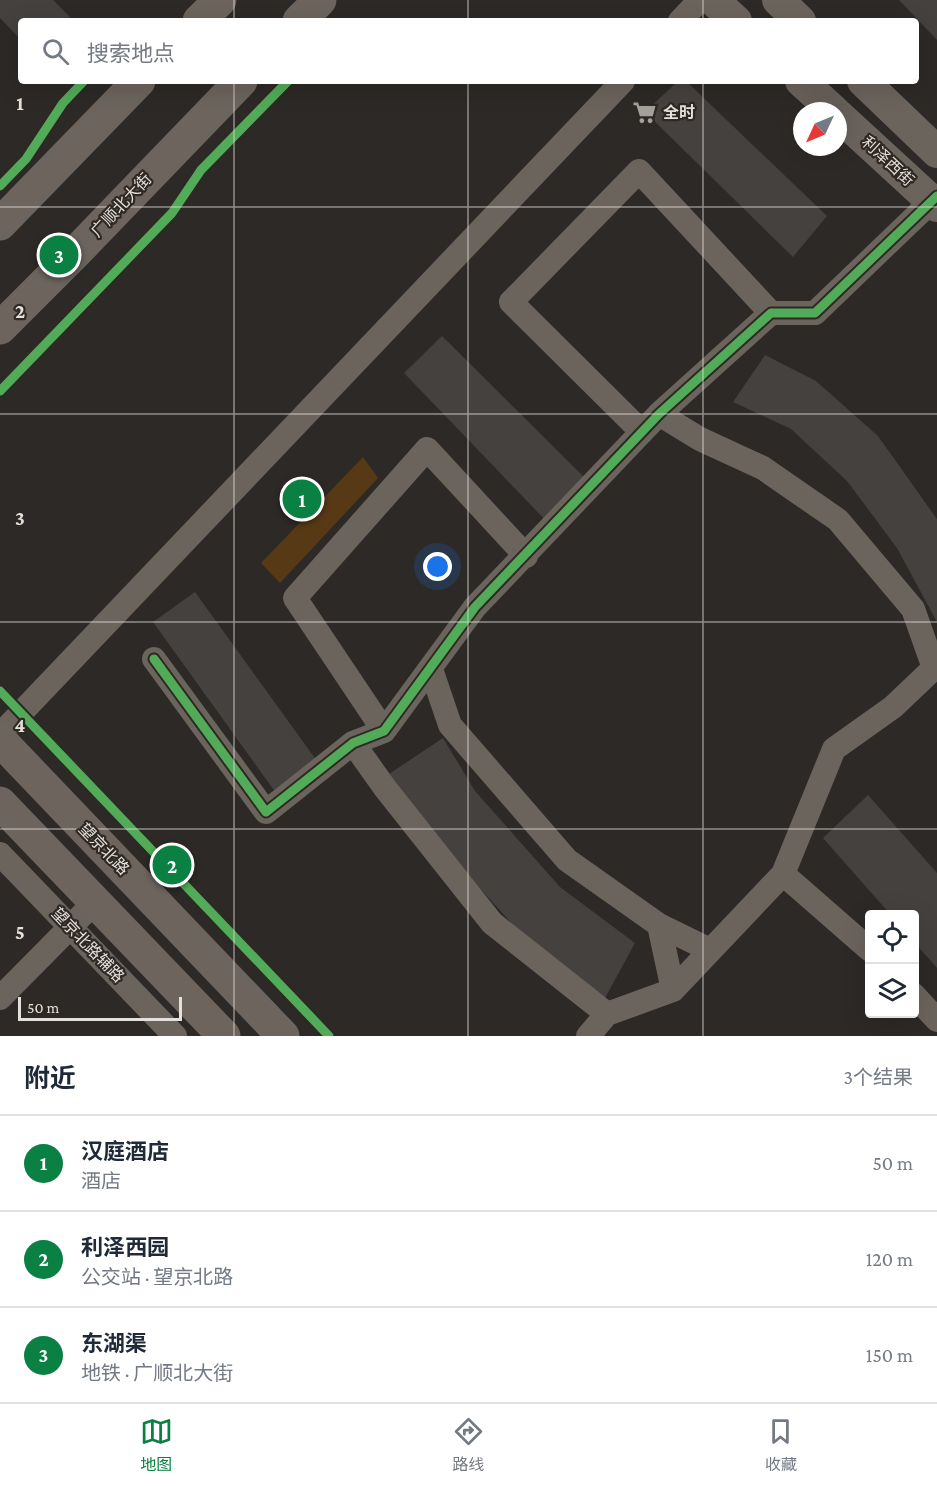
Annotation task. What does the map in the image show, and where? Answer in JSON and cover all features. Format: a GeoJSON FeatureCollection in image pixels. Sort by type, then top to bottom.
{"type":"FeatureCollection","features":[{"type":"Feature","properties":{"kind":"main road"},"geometry":{"type":"LineString","coordinates":[[202,18],[220,0]]}},
{"type":"Feature","properties":{"kind":"main road"},"geometry":{"type":"LineString","coordinates":[[302,18],[320,0]]}},
{"type":"Feature","properties":{"kind":"main road"},"geometry":{"type":"LineString","coordinates":[[0,224],[136,84]]}},
{"type":"Feature","properties":{"kind":"main road","name":"广顺北大街"},"geometry":{"type":"LineString","coordinates":[[0,328],[238,84]]}},
{"type":"Feature","properties":{"kind":"main road","name":"望京北路"},"geometry":{"type":"LineString","coordinates":[[0,740],[283,1036]]}},
{"type":"Feature","properties":{"kind":"main road"},"geometry":{"type":"LineString","coordinates":[[0,803],[224,1036]]}},
{"type":"Feature","properties":{"kind":"street"},"geometry":{"type":"LineString","coordinates":[[683,18],[700,0]]}},
{"type":"Feature","properties":{"kind":"street"},"geometry":{"type":"LineString","coordinates":[[713,0],[733,18]]}},
{"type":"Feature","properties":{"kind":"street"},"geometry":{"type":"LineString","coordinates":[[778,0],[797,18]]}},
{"type":"Feature","properties":{"kind":"street"},"geometry":{"type":"LineString","coordinates":[[0,735],[620,84]]}},
{"type":"Feature","properties":{"kind":"street"},"geometry":{"type":"LineString","coordinates":[[804,84],[824,102]]}},
{"type":"Feature","properties":{"kind":"street"},"geometry":{"type":"LineString","coordinates":[[866,84],[937,152]]}},
{"type":"Feature","properties":{"kind":"street","name":"利泽西街"},"geometry":{"type":"LineString","coordinates":[[847,123],[935,201]]}},
{"type":"Feature","properties":{"kind":"street"},"geometry":{"type":"LineString","coordinates":[[642,432],[511,302],[639,171],[771,313]]}},
{"type":"Feature","properties":{"kind":"street"},"geometry":{"type":"LineString","coordinates":[[154,659],[266,812],[352,744],[384,731],[475,607],[659,414],[771,313],[815,313],[935,201]]}},
{"type":"Feature","properties":{"kind":"street"},"geometry":{"type":"LineString","coordinates":[[588,1036],[607,1014],[673,990],[783,874],[834,749],[893,707],[935,668],[913,609],[838,520],[763,468],[700,439],[659,414]]}},
{"type":"Feature","properties":{"kind":"street"},"geometry":{"type":"LineString","coordinates":[[384,731],[295,598],[427,449],[526,556]]}},
{"type":"Feature","properties":{"kind":"street"},"geometry":{"type":"LineString","coordinates":[[431,669],[450,725],[567,860],[659,925],[710,950]]}},
{"type":"Feature","properties":{"kind":"street"},"geometry":{"type":"LineString","coordinates":[[352,744],[492,923],[607,1014]]}},
{"type":"Feature","properties":{"kind":"street","name":"望京北路辅路"},"geometry":{"type":"LineString","coordinates":[[0,854],[176,1036]]}},
{"type":"Feature","properties":{"kind":"street"},"geometry":{"type":"LineString","coordinates":[[783,874],[865,946]]}},
{"type":"Feature","properties":{"kind":"street"},"geometry":{"type":"LineString","coordinates":[[0,998],[96,902]]}},
{"type":"Feature","properties":{"kind":"street"},"geometry":{"type":"LineString","coordinates":[[659,925],[673,990]]}},
{"type":"Feature","properties":{"kind":"street"},"geometry":{"type":"LineString","coordinates":[[919,1000],[937,1020]]}},
{"type":"Feature","properties":{"kind":"shaded area"},"geometry":{"type":"Polygon","coordinates":[[[363,457],[378,478],[280,583],[261,563],[363,457]]]}},
{"type":"Feature","properties":{"kind":"building"},"geometry":{"type":"Polygon","coordinates":[[[0,0],[53,0],[70,17],[18,18],[18,37],[0,18],[0,0]]]}},
{"type":"Feature","properties":{"kind":"building"},"geometry":{"type":"Polygon","coordinates":[[[899,0],[937,0],[937,40],[919,21],[919,18],[916,18],[899,0]]]}},
{"type":"Feature","properties":{"kind":"building"},"geometry":{"type":"Polygon","coordinates":[[[675,84],[689,84],[827,216],[793,257],[645,112],[675,84]]]}},
{"type":"Feature","properties":{"kind":"building"},"geometry":{"type":"Polygon","coordinates":[[[442,336],[590,483],[550,525],[404,373],[442,336]]]}},
{"type":"Feature","properties":{"kind":"building"},"geometry":{"type":"Polygon","coordinates":[[[765,355],[816,381],[878,436],[937,519],[937,622],[897,548],[847,481],[791,429],[733,402],[765,355]]]}},
{"type":"Feature","properties":{"kind":"building"},"geometry":{"type":"Polygon","coordinates":[[[195,592],[317,761],[276,793],[153,622],[195,592]]]}},
{"type":"Feature","properties":{"kind":"building"},"geometry":{"type":"Polygon","coordinates":[[[443,738],[475,791],[560,887],[635,943],[605,998],[516,928],[428,831],[389,774],[443,738]]]}},
{"type":"Feature","properties":{"kind":"building"},"geometry":{"type":"Polygon","coordinates":[[[868,795],[937,873],[937,968],[919,948],[919,910],[886,910],[823,838],[868,795]]]}},
{"type":"Feature","properties":{"kind":"cycle path"},"geometry":{"type":"LineString","coordinates":[[0,186],[26,159],[63,103],[81,84]]}},
{"type":"Feature","properties":{"kind":"cycle path"},"geometry":{"type":"LineString","coordinates":[[0,391],[172,213],[201,170],[285,84]]}},
{"type":"Feature","properties":{"kind":"cycle path"},"geometry":{"type":"LineString","coordinates":[[154,659],[266,812],[353,743],[384,731],[475,607],[659,414],[771,313],[815,313],[937,196]]}},
{"type":"Feature","properties":{"kind":"cycle path"},"geometry":{"type":"LineString","coordinates":[[0,691],[329,1036]]}},
{"type":"Feature","properties":{"kind":"place","name":"全时"},"geometry":{"type":"Point","coordinates":[645,112]}},
{"type":"Feature","properties":{"kind":"place","name":"东湖渠"},"geometry":{"type":"Point","coordinates":[59,255]}},
{"type":"Feature","properties":{"kind":"place","name":"汉庭酒店"},"geometry":{"type":"Point","coordinates":[302,499]}},
{"type":"Feature","properties":{"kind":"place","name":"利泽西园"},"geometry":{"type":"Point","coordinates":[172,865]}}]}
